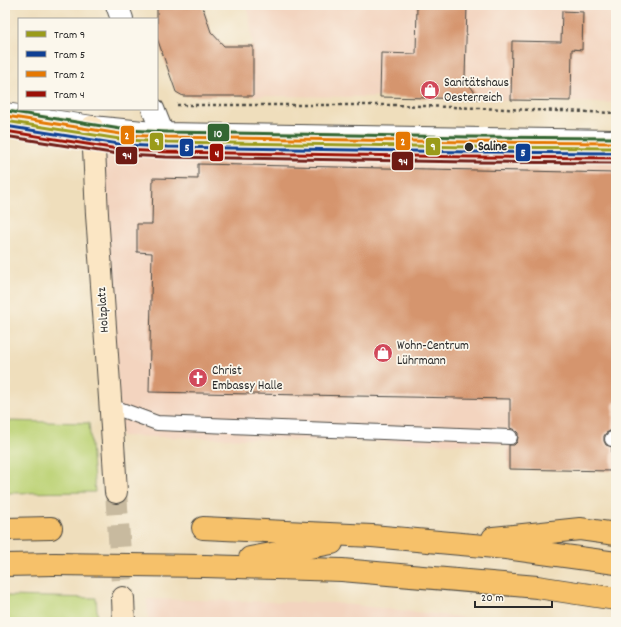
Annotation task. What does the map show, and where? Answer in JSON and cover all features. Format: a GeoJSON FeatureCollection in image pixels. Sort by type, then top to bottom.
{"type":"FeatureCollection","features":[{"type":"Feature","properties":{"kind":"main road"},"geometry":{"type":"LineString","coordinates":[[5,529],[52,528]]}},
{"type":"Feature","properties":{"kind":"main road"},"geometry":{"type":"LineString","coordinates":[[203,528],[372,536],[446,542],[506,548],[616,563]]}},
{"type":"Feature","properties":{"kind":"main road"},"geometry":{"type":"LineString","coordinates":[[446,542],[580,529],[616,534]]}},
{"type":"Feature","properties":{"kind":"main road"},"geometry":{"type":"LineString","coordinates":[[205,566],[372,536]]}},
{"type":"Feature","properties":{"kind":"main road"},"geometry":{"type":"LineString","coordinates":[[5,565],[54,564],[205,566],[342,570],[537,587],[616,599]]}},
{"type":"Feature","properties":{"kind":"street"},"geometry":{"type":"LineString","coordinates":[[116,5],[122,18]]}},
{"type":"Feature","properties":{"kind":"street"},"geometry":{"type":"LineString","coordinates":[[162,107],[163,134]]}},
{"type":"Feature","properties":{"kind":"street"},"geometry":{"type":"LineString","coordinates":[[5,114],[92,127],[163,134],[616,141]]}},
{"type":"Feature","properties":{"kind":"street","name":"Holzplatz"},"geometry":{"type":"LineString","coordinates":[[92,127],[116,492]]}},
{"type":"Feature","properties":{"kind":"street"},"geometry":{"type":"LineString","coordinates":[[123,598],[124,622]]}},
{"type":"Feature","properties":{"kind":"lane"},"geometry":{"type":"LineString","coordinates":[[111,406],[157,423],[510,437]]}},
{"type":"Feature","properties":{"kind":"path"},"geometry":{"type":"LineString","coordinates":[[162,107],[395,105],[616,113]]}},
{"type":"Feature","properties":{"kind":"shaded area"},"geometry":{"type":"Polygon","coordinates":[[[245,5],[616,5],[616,103],[380,97],[253,96],[253,46],[248,11],[245,5]]]}},
{"type":"Feature","properties":{"kind":"shaded area","name":"Wohn-Centrum Lührmann"},"geometry":{"type":"Polygon","coordinates":[[[101,146],[616,152],[616,471],[509,469],[505,445],[121,436],[101,146]]]}},
{"type":"Feature","properties":{"kind":"shaded area"},"geometry":{"type":"Polygon","coordinates":[[[147,599],[335,603],[505,622],[148,622],[147,599]]]}},
{"type":"Feature","properties":{"kind":"green space"},"geometry":{"type":"Polygon","coordinates":[[[5,421],[89,423],[95,492],[5,493],[5,421]]]}},
{"type":"Feature","properties":{"kind":"green space"},"geometry":{"type":"Polygon","coordinates":[[[5,596],[96,598],[98,622],[5,622],[5,596]]]}},
{"type":"Feature","properties":{"kind":"building"},"geometry":{"type":"Polygon","coordinates":[[[157,5],[202,5],[211,32],[224,46],[253,46],[253,96],[183,96],[176,92],[158,41],[157,5]]]}},
{"type":"Feature","properties":{"kind":"building"},"geometry":{"type":"Polygon","coordinates":[[[417,5],[467,5],[465,78],[479,99],[380,97],[381,53],[416,54],[417,5]]]}},
{"type":"Feature","properties":{"kind":"building"},"geometry":{"type":"Polygon","coordinates":[[[562,11],[583,12],[582,50],[572,49],[571,101],[511,100],[512,41],[561,42],[562,11]]]}},
{"type":"Feature","properties":{"kind":"building","name":"Wohn-Centrum Lührmann"},"geometry":{"type":"Polygon","coordinates":[[[198,164],[616,173],[616,402],[613,402],[612,430],[604,436],[606,445],[612,447],[611,471],[509,469],[509,445],[514,445],[517,442],[518,437],[518,433],[510,428],[510,399],[149,392],[152,253],[137,252],[137,224],[152,224],[153,178],[198,179],[198,164]]]}},
{"type":"Feature","properties":{"kind":"tunnel"},"geometry":{"type":"LineString","coordinates":[[116,492],[123,598]]}},
{"type":"Feature","properties":{"kind":"tram line","name":"2"},"geometry":{"type":"LineString","coordinates":[[6,116],[127,135],[167,137],[616,143]]}},
{"type":"Feature","properties":{"kind":"tram line","name":"9"},"geometry":{"type":"LineString","coordinates":[[5,121],[126,140],[167,142],[616,148]]}},
{"type":"Feature","properties":{"kind":"tram line","name":"5"},"geometry":{"type":"LineString","coordinates":[[5,126],[125,145],[167,147],[616,153]]}},
{"type":"Feature","properties":{"kind":"tram line","name":"4"},"geometry":{"type":"LineString","coordinates":[[5,131],[124,150],[167,152],[616,158]]}},
{"type":"Feature","properties":{"kind":"transit line","name":"10"},"geometry":{"type":"LineString","coordinates":[[7,111],[127,130],[167,132],[616,138]]}},
{"type":"Feature","properties":{"kind":"transit line","name":"94"},"geometry":{"type":"LineString","coordinates":[[5,136],[124,155],[166,157],[616,163]]}},
{"type":"Feature","properties":{"kind":"place","name":"Sanitätshaus Oesterreich"},"geometry":{"type":"Point","coordinates":[430,90]}},
{"type":"Feature","properties":{"kind":"place","name":"Saline"},"geometry":{"type":"Point","coordinates":[469,147]}},
{"type":"Feature","properties":{"kind":"place","name":"Wohn-Centrum Lührmann"},"geometry":{"type":"Point","coordinates":[383,353]}},
{"type":"Feature","properties":{"kind":"place","name":"Christ Embassy Halle"},"geometry":{"type":"Point","coordinates":[198,378]}}]}
